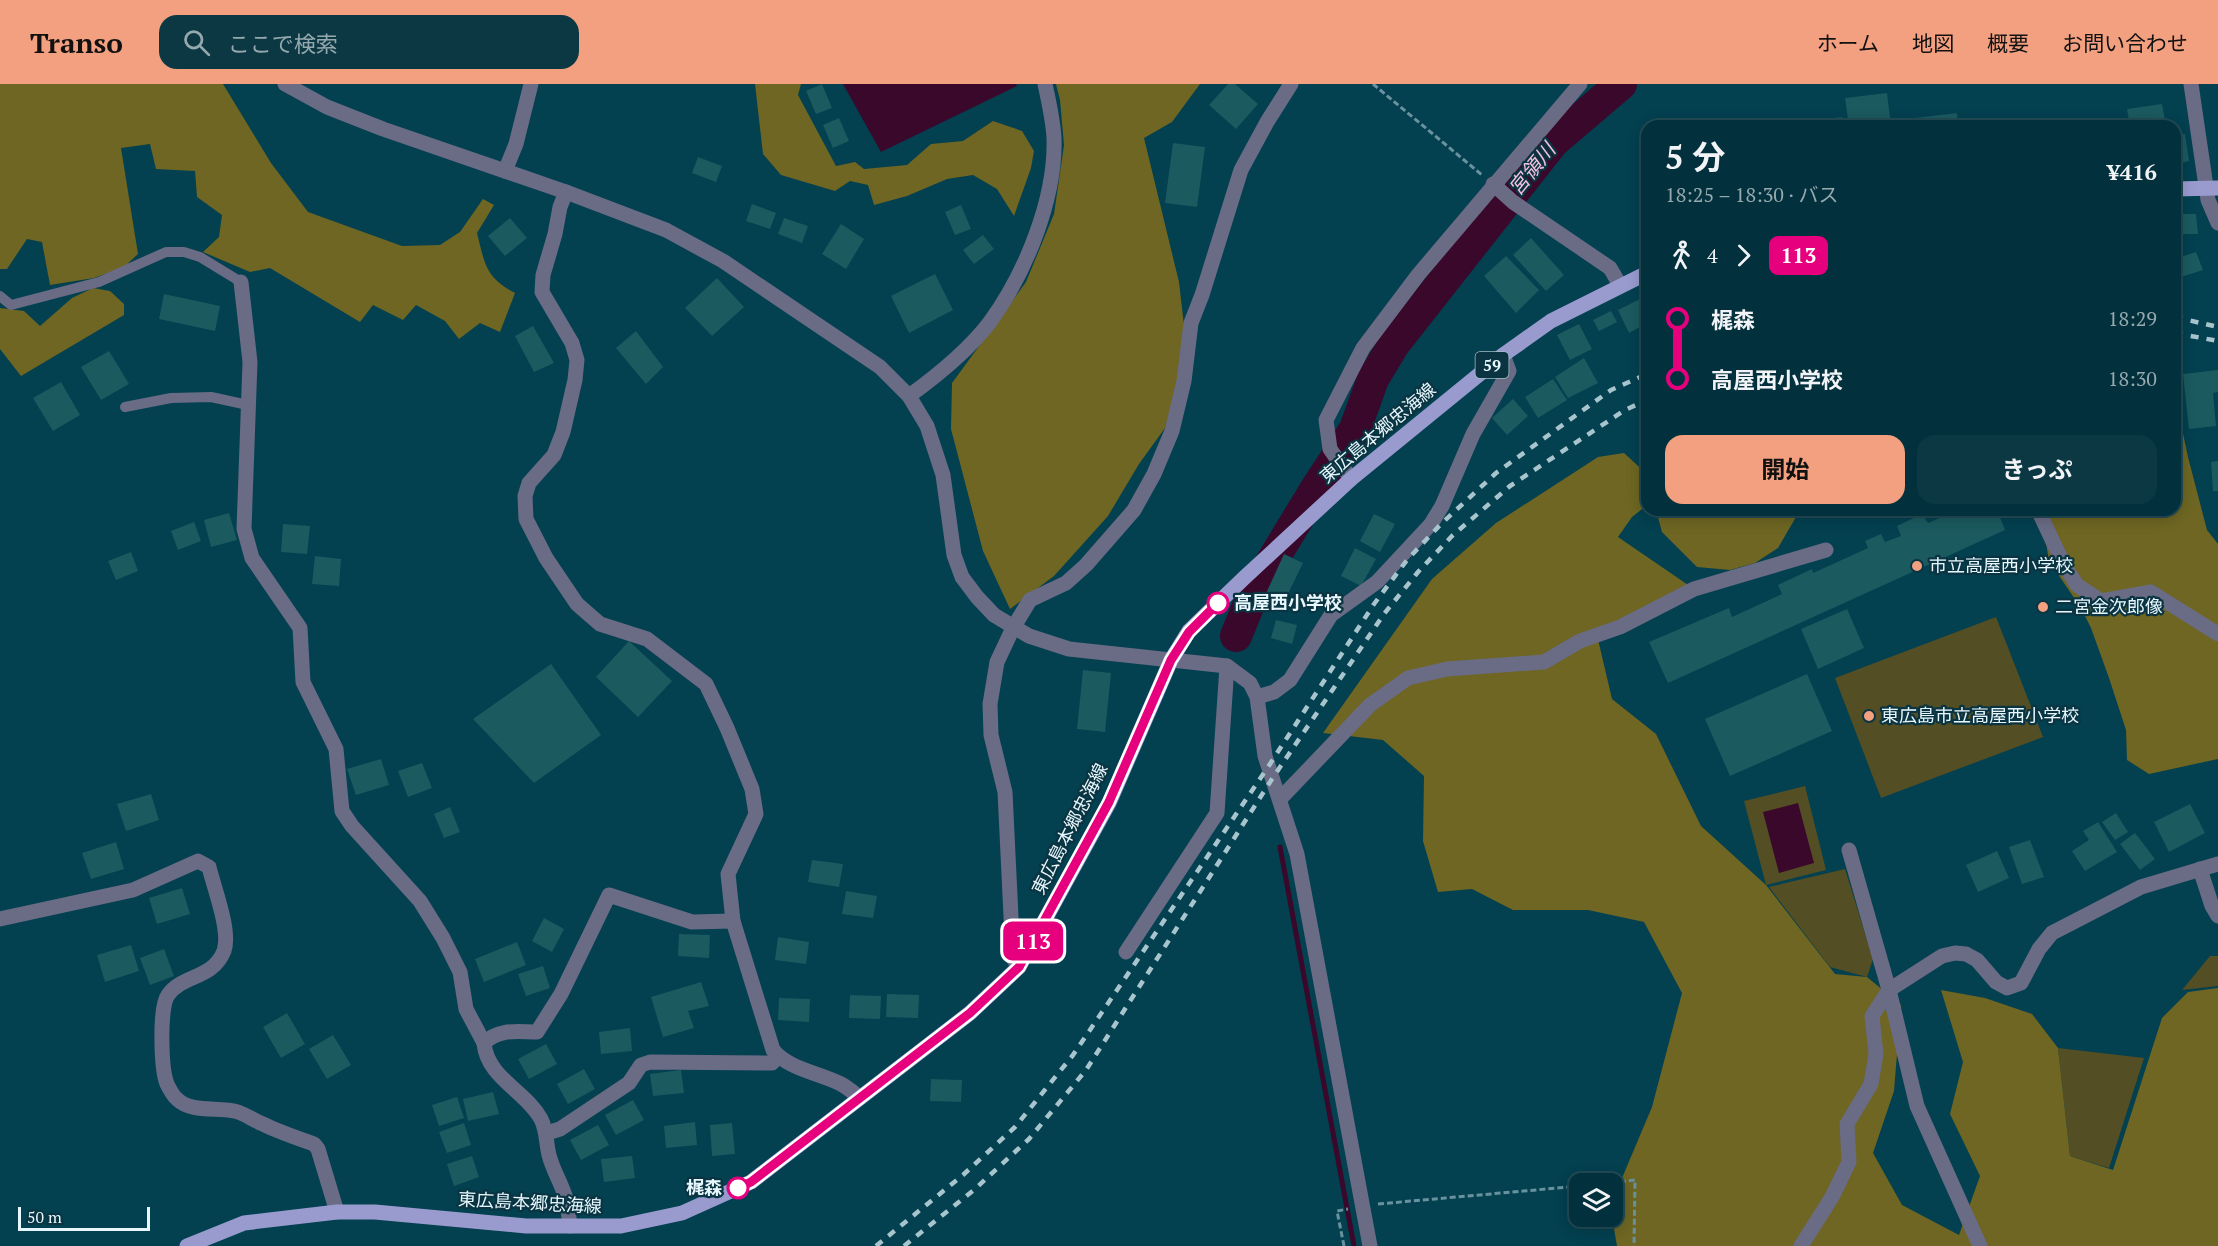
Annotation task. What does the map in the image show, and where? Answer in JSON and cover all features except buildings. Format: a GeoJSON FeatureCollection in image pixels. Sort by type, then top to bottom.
{"type":"FeatureCollection","features":[{"type":"Feature","properties":{"kind":"main road"},"geometry":{"type":"LineString","coordinates":[[2181,189],[2212,188]]}},
{"type":"Feature","properties":{"kind":"main road","name":"東広島本郷忠海線"},"geometry":{"type":"LineString","coordinates":[[187,1246],[244,1223],[338,1212],[375,1212],[526,1226],[621,1226],[682,1213],[751,1182],[970,1013],[1019,967],[1109,802],[1171,660],[1189,632],[1351,479],[1503,356],[1551,321],[1641,276]]}},
{"type":"Feature","properties":{"kind":"street"},"geometry":{"type":"LineString","coordinates":[[285,84],[327,106],[383,129],[566,192],[666,230],[723,261],[880,367],[909,396],[927,426],[943,474],[954,555],[962,577],[994,615],[1029,636],[1069,649],[1227,666],[1250,683],[1257,697],[1265,756],[1297,854],[1370,1246]]}},
{"type":"Feature","properties":{"kind":"street"},"geometry":{"type":"LineString","coordinates":[[505,171],[516,144],[531,84]]}},
{"type":"Feature","properties":{"kind":"street"},"geometry":{"type":"LineString","coordinates":[[909,396],[960,354],[989,323],[1015,282],[1036,235],[1050,178],[1054,139],[1045,84]]}},
{"type":"Feature","properties":{"kind":"street"},"geometry":{"type":"LineString","coordinates":[[1019,967],[1013,958],[1005,792],[991,735],[990,704],[998,662],[1013,628],[1030,600],[1066,583],[1086,565],[1134,510],[1154,474],[1173,431],[1184,381],[1191,323],[1241,170],[1291,84]]}},
{"type":"Feature","properties":{"kind":"street"},"geometry":{"type":"LineString","coordinates":[[1351,479],[1330,449],[1326,420],[1364,348],[1418,275],[1503,193],[1580,84]]}},
{"type":"Feature","properties":{"kind":"street"},"geometry":{"type":"LineString","coordinates":[[2191,84],[2212,188],[2208,200],[2218,223]]}},
{"type":"Feature","properties":{"kind":"street"},"geometry":{"type":"LineString","coordinates":[[566,192],[543,275],[542,292],[572,344],[577,360],[575,380],[563,432],[554,455],[529,483],[525,496],[526,519],[546,558],[577,604],[600,624],[647,639],[706,684],[752,789],[756,814],[728,874],[733,921],[773,1050],[778,1056],[842,1084],[860,1098]]}},
{"type":"Feature","properties":{"kind":"street"},"geometry":{"type":"LineString","coordinates":[[1503,193],[1610,268],[1620,285]]}},
{"type":"Feature","properties":{"kind":"street"},"geometry":{"type":"LineString","coordinates":[[241,282],[250,362],[244,529],[252,558],[300,628],[303,682],[336,748],[342,811],[352,826],[420,901],[437,928],[460,972],[466,1009],[484,1043],[485,1052],[494,1069],[540,1117],[547,1133],[554,1173],[566,1197],[570,1226]]}},
{"type":"Feature","properties":{"kind":"street"},"geometry":{"type":"LineString","coordinates":[[1257,697],[1274,692],[1290,680],[1331,615],[1377,582],[1431,524],[1442,506],[1473,434],[1509,371],[1503,356]]}},
{"type":"Feature","properties":{"kind":"street"},"geometry":{"type":"LineString","coordinates":[[2041,516],[2064,565],[2077,585],[2101,601],[2151,591],[2218,634]]}},
{"type":"Feature","properties":{"kind":"street"},"geometry":{"type":"LineString","coordinates":[[1280,799],[1370,705],[1408,678],[1447,669],[1544,662],[1580,641],[1620,627],[1694,590],[1826,550]]}},
{"type":"Feature","properties":{"kind":"street"},"geometry":{"type":"LineString","coordinates":[[1126,952],[1217,813],[1227,666]]}},
{"type":"Feature","properties":{"kind":"street"},"geometry":{"type":"LineString","coordinates":[[1849,850],[1889,990],[1917,1106],[1980,1246]]}},
{"type":"Feature","properties":{"kind":"street"},"geometry":{"type":"LineString","coordinates":[[0,919],[134,890],[198,861],[209,867],[226,933],[224,950],[215,966],[205,974],[185,982],[169,993],[164,1002],[161,1055],[166,1084],[177,1100],[189,1106],[238,1112],[314,1144],[318,1149],[338,1212]]}},
{"type":"Feature","properties":{"kind":"street"},"geometry":{"type":"LineString","coordinates":[[1801,1246],[1832,1197],[1849,1162],[1847,1124],[1871,1083],[1873,1074],[1876,1054],[1872,1016],[1889,990],[1942,956],[1955,953],[1966,954],[1977,960],[1996,982],[2007,988],[2021,983],[2039,949],[2052,933],[2141,887],[2218,864]]}},
{"type":"Feature","properties":{"kind":"street"},"geometry":{"type":"LineString","coordinates":[[2200,869],[2212,906],[2218,916]]}},
{"type":"Feature","properties":{"kind":"street"},"geometry":{"type":"LineString","coordinates":[[484,1043],[491,1036],[505,1031],[537,1032],[561,994],[609,895],[692,922],[733,921]]}},
{"type":"Feature","properties":{"kind":"street"},"geometry":{"type":"LineString","coordinates":[[547,1133],[560,1129],[629,1083],[641,1065],[650,1062],[772,1062],[778,1056]]}},
{"type":"Feature","properties":{"kind":"lane"},"geometry":{"type":"LineString","coordinates":[[0,296],[11,305],[99,282],[166,252],[184,252],[200,257],[241,282]]}},
{"type":"Feature","properties":{"kind":"lane"},"geometry":{"type":"LineString","coordinates":[[125,406],[171,398],[211,397],[248,405]]}},
{"type":"Feature","properties":{"kind":"path"},"geometry":{"type":"LineString","coordinates":[[1373,84],[1503,193]]}},
{"type":"Feature","properties":{"kind":"path"},"geometry":{"type":"LineString","coordinates":[[1623,1181],[1635,1180],[1634,1246]]}},
{"type":"Feature","properties":{"kind":"path"},"geometry":{"type":"LineString","coordinates":[[1362,1206],[1569,1187]]}},
{"type":"Feature","properties":{"kind":"path"},"geometry":{"type":"LineString","coordinates":[[1337,1211],[1344,1246]]}},
{"type":"Feature","properties":{"kind":"shaded area"},"geometry":{"type":"Polygon","coordinates":[[[0,84],[223,84],[271,163],[308,212],[402,246],[440,245],[460,232],[483,199],[494,205],[477,233],[485,261],[492,275],[515,293],[500,332],[480,323],[459,339],[445,321],[416,305],[403,320],[373,305],[360,322],[270,268],[250,272],[203,252],[219,237],[222,215],[197,197],[195,171],[156,169],[150,144],[121,148],[138,254],[124,267],[94,278],[50,285],[42,242],[27,239],[7,269],[0,269],[0,84]]]}},
{"type":"Feature","properties":{"kind":"shaded area"},"geometry":{"type":"Polygon","coordinates":[[[755,84],[801,84],[798,95],[836,166],[855,162],[864,169],[907,165],[931,144],[963,141],[993,121],[1022,131],[1034,151],[1031,168],[1014,216],[997,189],[973,175],[947,179],[907,196],[874,205],[868,185],[850,181],[835,191],[781,175],[763,154],[755,84]]]}},
{"type":"Feature","properties":{"kind":"shaded area"},"geometry":{"type":"Polygon","coordinates":[[[843,84],[1016,84],[1017,86],[881,152],[843,84]]]}},
{"type":"Feature","properties":{"kind":"shaded area"},"geometry":{"type":"Polygon","coordinates":[[[1056,84],[1200,84],[1172,122],[1144,138],[1179,282],[1187,352],[1165,428],[1139,464],[1108,516],[1054,576],[1010,609],[983,551],[951,429],[952,383],[1026,282],[1054,214],[1064,145],[1060,100],[1056,84]]]}},
{"type":"Feature","properties":{"kind":"shaded area"},"geometry":{"type":"Polygon","coordinates":[[[93,288],[110,291],[124,304],[124,315],[21,376],[0,349],[0,308],[24,311],[40,326],[72,298],[93,288]]]}},
{"type":"Feature","properties":{"kind":"shaded area"},"geometry":{"type":"Polygon","coordinates":[[[2181,424],[2207,530],[2218,544],[2218,759],[2149,774],[2127,760],[2126,730],[2109,678],[2091,628],[2081,608],[2049,561],[2041,516],[2181,516],[2181,424]]]}},
{"type":"Feature","properties":{"kind":"shaded area"},"geometry":{"type":"Polygon","coordinates":[[[1624,453],[1641,469],[1641,510],[1632,517],[1618,537],[1694,589],[1597,635],[1612,699],[1656,734],[1701,826],[1766,885],[1835,974],[1867,977],[1901,1005],[1894,1091],[1873,1153],[1902,1205],[1959,1235],[1980,1176],[1950,1114],[1963,1062],[1941,990],[1985,998],[2032,1014],[2058,1048],[2070,1156],[2113,1170],[2162,1018],[2188,992],[2218,988],[2218,1246],[1617,1246],[1614,1227],[1623,1227],[1623,1176],[1652,1107],[1682,993],[1644,922],[1588,910],[1513,910],[1472,889],[1438,892],[1423,841],[1424,776],[1383,740],[1323,733],[1432,579],[1496,523],[1598,457],[1624,453]]]}},
{"type":"Feature","properties":{"kind":"shaded area"},"geometry":{"type":"Polygon","coordinates":[[[1658,516],[1797,516],[1778,548],[1755,563],[1730,570],[1697,567],[1662,532],[1658,516]]]}},
{"type":"Feature","properties":{"kind":"shaded area"},"geometry":{"type":"Polygon","coordinates":[[[1996,617],[2043,737],[1881,798],[1835,678],[1996,617]]]}},
{"type":"Feature","properties":{"kind":"shaded area"},"geometry":{"type":"Polygon","coordinates":[[[1805,786],[1826,870],[1766,885],[1744,801],[1805,786]]]}},
{"type":"Feature","properties":{"kind":"shaded area"},"geometry":{"type":"Polygon","coordinates":[[[1798,803],[1814,863],[1779,873],[1763,812],[1798,803]]]}},
{"type":"Feature","properties":{"kind":"shaded area"},"geometry":{"type":"Polygon","coordinates":[[[1845,869],[1873,959],[1867,977],[1830,967],[1769,887],[1845,869]]]}},
{"type":"Feature","properties":{"kind":"shaded area"},"geometry":{"type":"Polygon","coordinates":[[[2210,956],[2218,956],[2218,986],[2182,990],[2210,956]]]}},
{"type":"Feature","properties":{"kind":"shaded area"},"geometry":{"type":"Polygon","coordinates":[[[2058,1048],[2144,1058],[2109,1168],[2070,1156],[2058,1048]]]}},
{"type":"Feature","properties":{"kind":"waterway","name":"宮領川"},"geometry":{"type":"LineString","coordinates":[[1236,636],[1255,589],[1355,429],[1373,379],[1394,344],[1553,142],[1621,84]]}},
{"type":"Feature","properties":{"kind":"waterway"},"geometry":{"type":"LineString","coordinates":[[1280,847],[1354,1246]]}},
{"type":"Feature","properties":{"kind":"railway"},"geometry":{"type":"LineString","coordinates":[[2181,318],[2218,327]]}},
{"type":"Feature","properties":{"kind":"railway"},"geometry":{"type":"LineString","coordinates":[[2181,334],[2218,341]]}},
{"type":"Feature","properties":{"kind":"railway"},"geometry":{"type":"LineString","coordinates":[[876,1246],[963,1175],[1015,1127],[1073,1055],[1268,767],[1374,604],[1407,560],[1441,524],[1496,473],[1611,390],[1641,377]]}},
{"type":"Feature","properties":{"kind":"railway"},"geometry":{"type":"LineString","coordinates":[[904,1246],[975,1189],[1029,1139],[1086,1070],[1272,779],[1384,614],[1418,572],[1452,536],[1510,486],[1625,410],[1641,403]]}},
{"type":"Feature","properties":{"kind":"bus line","name":"113"},"geometry":{"type":"LineString","coordinates":[[738,1188],[751,1182],[970,1013],[1019,967],[1109,802],[1171,660],[1189,632],[1218,603]]}},
{"type":"Feature","properties":{"kind":"place","name":"市立高屋西小学校"},"geometry":{"type":"Point","coordinates":[1917,566]}},
{"type":"Feature","properties":{"kind":"place","name":"高屋西小学校"},"geometry":{"type":"Point","coordinates":[1218,603]}},
{"type":"Feature","properties":{"kind":"place","name":"二宮金次郎像"},"geometry":{"type":"Point","coordinates":[2043,607]}},
{"type":"Feature","properties":{"kind":"place","name":"東広島市立高屋西小学校"},"geometry":{"type":"Point","coordinates":[1869,716]}},
{"type":"Feature","properties":{"kind":"place","name":"梶森"},"geometry":{"type":"Point","coordinates":[738,1188]}}]}
